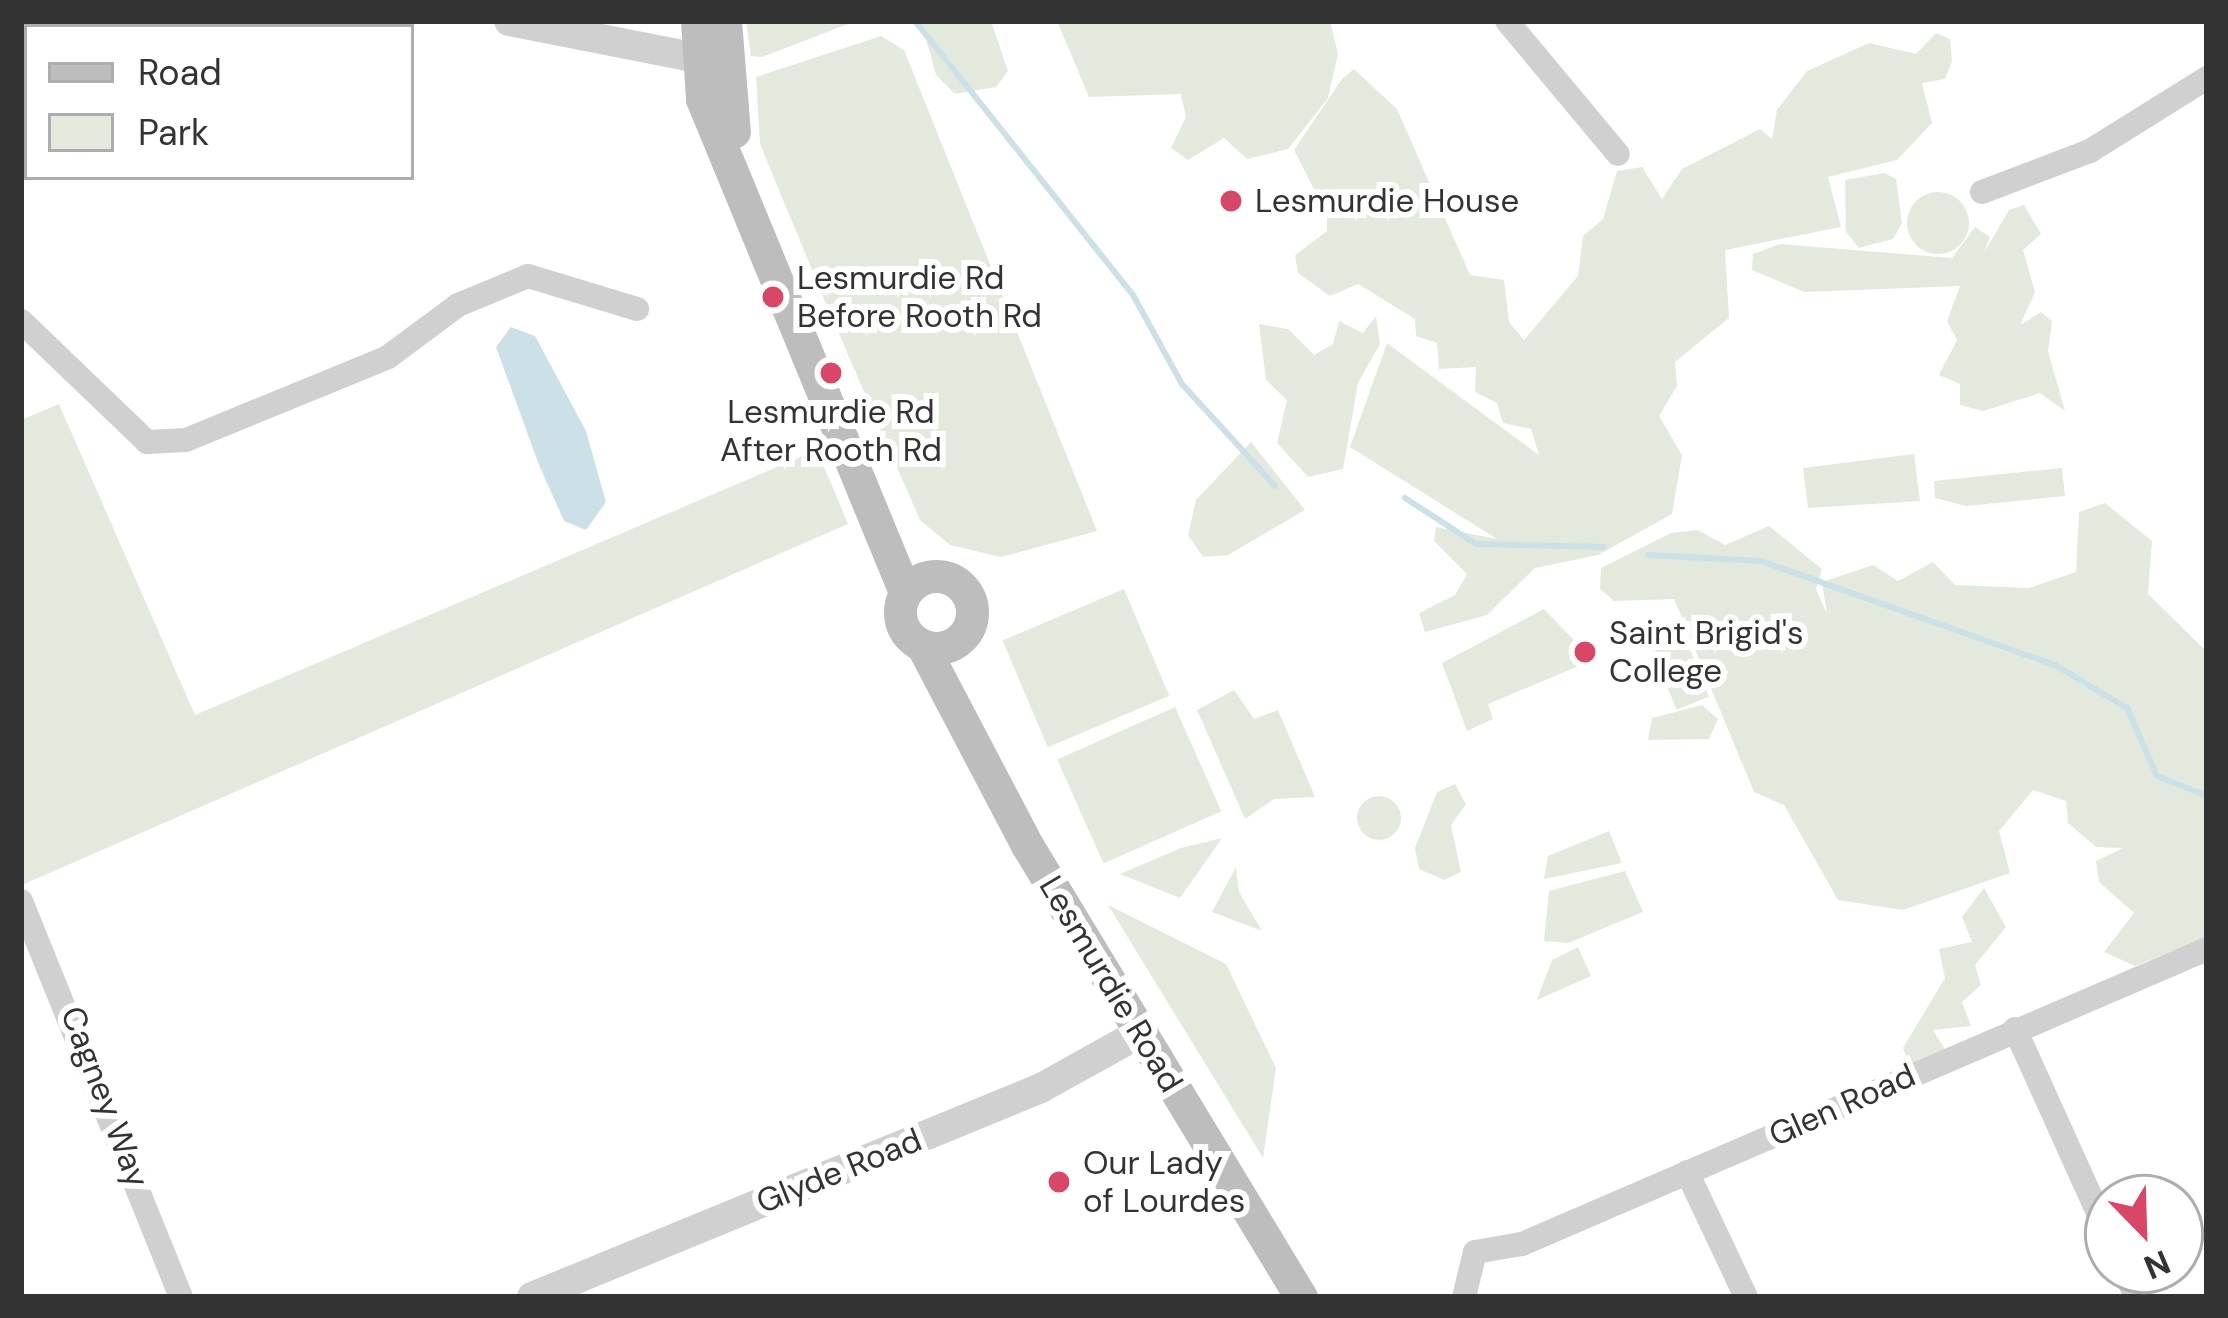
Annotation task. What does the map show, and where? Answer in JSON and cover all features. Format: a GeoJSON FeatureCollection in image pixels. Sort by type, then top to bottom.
{"type":"FeatureCollection","features":[{"type":"Feature","properties":{"kind":"main road","name":"Lesmurdie Road"},"geometry":{"type":"LineString","coordinates":[[706,36],[766,255],[882,518],[905,592],[902,623],[922,645],[1141,1034],[1300,1297]]}},
{"type":"Feature","properties":{"kind":"main road","name":"Lesmurdie Road"},"geometry":{"type":"LineString","coordinates":[[882,518],[935,575],[972,602],[962,638],[969,726]]}},
{"type":"Feature","properties":{"kind":"main road"},"geometry":{"type":"LineString","coordinates":[[905,592],[935,575]]}},
{"type":"Feature","properties":{"kind":"main road"},"geometry":{"type":"LineString","coordinates":[[922,645],[962,638]]}},
{"type":"Feature","properties":{"kind":"street"},"geometry":{"type":"LineString","coordinates":[[509,21],[580,32],[706,36]]}},
{"type":"Feature","properties":{"kind":"street"},"geometry":{"type":"LineString","coordinates":[[1507,21],[1618,154]]}},
{"type":"Feature","properties":{"kind":"street"},"geometry":{"type":"LineString","coordinates":[[1982,192],[2090,152],[2207,78]]}},
{"type":"Feature","properties":{"kind":"street"},"geometry":{"type":"LineString","coordinates":[[21,322],[147,442],[186,440],[388,357],[458,305],[528,276],[637,309]]}},
{"type":"Feature","properties":{"kind":"street","name":"Cagney Way"},"geometry":{"type":"LineString","coordinates":[[21,901],[181,1297]]}},
{"type":"Feature","properties":{"kind":"street","name":"Glen Road"},"geometry":{"type":"LineString","coordinates":[[1464,1297],[1475,1252],[1522,1244],[2207,949]]}},
{"type":"Feature","properties":{"kind":"street"},"geometry":{"type":"LineString","coordinates":[[2015,1029],[2084,1182]]}},
{"type":"Feature","properties":{"kind":"street","name":"Glyde Road"},"geometry":{"type":"LineString","coordinates":[[532,1297],[1041,1088],[1141,1034]]}},
{"type":"Feature","properties":{"kind":"street"},"geometry":{"type":"LineString","coordinates":[[1687,1172],[1746,1297]]}},
{"type":"Feature","properties":{"kind":"green space"},"geometry":{"type":"Polygon","coordinates":[[[746,21],[856,21],[762,57],[751,56],[746,21]]]}},
{"type":"Feature","properties":{"kind":"green space"},"geometry":{"type":"Polygon","coordinates":[[[921,21],[991,21],[1008,71],[996,87],[955,94],[936,75],[921,21]]]}},
{"type":"Feature","properties":{"kind":"green space"},"geometry":{"type":"Polygon","coordinates":[[[1057,21],[1330,21],[1338,54],[1328,98],[1288,149],[1247,159],[1224,138],[1188,160],[1171,148],[1186,117],[1181,94],[1089,97],[1057,21]]]}},
{"type":"Feature","properties":{"kind":"green space"},"geometry":{"type":"Polygon","coordinates":[[[1936,33],[1950,39],[1952,61],[1945,79],[1922,83],[1932,123],[1897,160],[1828,177],[1841,227],[1725,250],[1729,318],[1675,362],[1677,386],[1659,416],[1682,455],[1672,514],[1598,555],[1535,568],[1487,615],[1425,632],[1419,613],[1455,595],[1467,574],[1434,541],[1436,527],[1497,539],[1350,447],[1387,343],[1539,455],[1531,429],[1503,423],[1497,403],[1475,392],[1476,367],[1439,369],[1437,343],[1416,336],[1415,319],[1358,284],[1330,296],[1298,273],[1295,255],[1327,231],[1327,215],[1294,150],[1342,79],[1354,69],[1397,109],[1470,275],[1504,280],[1509,322],[1524,340],[1578,276],[1583,236],[1603,219],[1617,171],[1642,167],[1662,199],[1682,169],[1760,129],[1772,139],[1777,110],[1807,71],[1869,43],[1916,54],[1936,33]]]}},
{"type":"Feature","properties":{"kind":"green space"},"geometry":{"type":"Polygon","coordinates":[[[881,36],[904,50],[1097,531],[1001,557],[950,545],[920,520],[760,144],[756,77],[881,36]]]}},
{"type":"Feature","properties":{"kind":"green space"},"geometry":{"type":"Polygon","coordinates":[[[1884,173],[1896,179],[1902,223],[1893,239],[1859,248],[1846,232],[1845,180],[1884,173]]]}},
{"type":"Feature","properties":{"kind":"green space"},"geometry":{"type":"Polygon","coordinates":[[[1938,192],[1960,201],[1969,223],[1960,245],[1938,254],[1916,245],[1907,223],[1916,201],[1938,192]]]}},
{"type":"Feature","properties":{"kind":"green space"},"geometry":{"type":"Polygon","coordinates":[[[2024,205],[2041,234],[2023,250],[2035,292],[2020,325],[2041,312],[2052,321],[2048,351],[2065,411],[2040,393],[1983,411],[1960,405],[1960,384],[1939,375],[1957,340],[1947,321],[1960,286],[1804,292],[1752,270],[1753,254],[1780,244],[1952,258],[1975,227],[1990,237],[1984,253],[2009,210],[2024,205]]]}},
{"type":"Feature","properties":{"kind":"green space"},"geometry":{"type":"Polygon","coordinates":[[[1376,316],[1380,344],[1358,383],[1343,469],[1308,477],[1277,443],[1287,400],[1266,380],[1259,324],[1288,329],[1314,355],[1333,344],[1339,321],[1363,333],[1376,316]]]}},
{"type":"Feature","properties":{"kind":"green space"},"geometry":{"type":"Polygon","coordinates":[[[59,404],[195,715],[817,450],[848,524],[22,885],[21,420],[59,404]]]}},
{"type":"Feature","properties":{"kind":"green space"},"geometry":{"type":"Polygon","coordinates":[[[1251,442],[1305,510],[1228,555],[1203,557],[1188,535],[1196,500],[1251,442]]]}},
{"type":"Feature","properties":{"kind":"green space"},"geometry":{"type":"Polygon","coordinates":[[[1914,454],[1920,501],[1808,508],[1803,468],[1914,454]]]}},
{"type":"Feature","properties":{"kind":"green space"},"geometry":{"type":"Polygon","coordinates":[[[2062,468],[2065,496],[1966,506],[1935,498],[1934,481],[2062,468]]]}},
{"type":"Feature","properties":{"kind":"green space"},"geometry":{"type":"Polygon","coordinates":[[[2105,503],[2152,541],[2148,594],[2207,652],[2207,937],[2135,966],[2104,952],[2134,913],[2099,882],[2096,861],[2123,848],[2096,847],[2068,823],[2066,801],[2033,790],[1999,831],[2010,873],[1903,910],[1838,900],[1784,805],[1754,792],[1674,599],[1614,601],[1600,589],[1601,568],[1671,533],[1698,530],[1725,545],[1769,526],[1822,569],[1816,589],[1827,614],[1822,582],[1873,565],[1898,581],[1933,562],[1955,585],[2029,588],[2076,572],[2079,512],[2105,503]]]}},
{"type":"Feature","properties":{"kind":"green space"},"geometry":{"type":"Polygon","coordinates":[[[1124,589],[1169,696],[1048,747],[1002,641],[1124,589]]]}},
{"type":"Feature","properties":{"kind":"green space"},"geometry":{"type":"Polygon","coordinates":[[[1544,609],[1593,660],[1488,704],[1493,719],[1467,731],[1442,663],[1544,609]]]}},
{"type":"Feature","properties":{"kind":"green space"},"geometry":{"type":"Polygon","coordinates":[[[1681,627],[1709,697],[1677,710],[1649,640],[1681,627]]]}},
{"type":"Feature","properties":{"kind":"green space"},"geometry":{"type":"Polygon","coordinates":[[[1234,690],[1254,719],[1278,710],[1315,797],[1274,799],[1245,819],[1197,710],[1234,690]]]}},
{"type":"Feature","properties":{"kind":"green space"},"geometry":{"type":"Polygon","coordinates":[[[1702,705],[1718,719],[1709,739],[1648,740],[1652,718],[1702,705]]]}},
{"type":"Feature","properties":{"kind":"green space"},"geometry":{"type":"Polygon","coordinates":[[[1175,707],[1221,811],[1104,864],[1057,759],[1175,707]]]}},
{"type":"Feature","properties":{"kind":"green space"},"geometry":{"type":"Polygon","coordinates":[[[1455,784],[1466,804],[1451,825],[1461,872],[1444,880],[1419,869],[1415,848],[1437,792],[1455,784]]]}},
{"type":"Feature","properties":{"kind":"green space"},"geometry":{"type":"Polygon","coordinates":[[[1379,796],[1395,802],[1401,818],[1395,834],[1379,840],[1363,834],[1357,818],[1363,802],[1379,796]]]}},
{"type":"Feature","properties":{"kind":"green space"},"geometry":{"type":"Polygon","coordinates":[[[1609,831],[1622,863],[1544,879],[1548,856],[1609,831]]]}},
{"type":"Feature","properties":{"kind":"green space"},"geometry":{"type":"Polygon","coordinates":[[[1222,838],[1180,898],[1120,874],[1181,848],[1222,838]]]}},
{"type":"Feature","properties":{"kind":"green space"},"geometry":{"type":"Polygon","coordinates":[[[1236,867],[1239,892],[1262,931],[1212,912],[1236,867]]]}},
{"type":"Feature","properties":{"kind":"green space"},"geometry":{"type":"Polygon","coordinates":[[[1625,871],[1643,912],[1568,943],[1544,941],[1549,891],[1625,871]]]}},
{"type":"Feature","properties":{"kind":"green space"},"geometry":{"type":"Polygon","coordinates":[[[1984,888],[2006,927],[1975,965],[1981,985],[1962,1002],[1971,1026],[1933,1030],[1948,1054],[1912,1071],[1903,1048],[1945,978],[1939,949],[1972,942],[1962,917],[1984,888]]]}},
{"type":"Feature","properties":{"kind":"green space"},"geometry":{"type":"Polygon","coordinates":[[[1108,905],[1226,964],[1276,1068],[1263,1158],[1108,905]]]}},
{"type":"Feature","properties":{"kind":"green space"},"geometry":{"type":"Polygon","coordinates":[[[1578,947],[1591,976],[1537,1000],[1552,960],[1578,947]]]}},
{"type":"Feature","properties":{"kind":"water"},"geometry":{"type":"Polygon","coordinates":[[[511,327],[535,336],[586,431],[606,502],[586,530],[564,521],[539,465],[496,347],[511,327]]]}},
{"type":"Feature","properties":{"kind":"waterway"},"geometry":{"type":"LineString","coordinates":[[915,21],[1133,295],[1182,384],[1275,486]]}},
{"type":"Feature","properties":{"kind":"waterway"},"geometry":{"type":"LineString","coordinates":[[1405,498],[1476,544],[1604,547]]}},
{"type":"Feature","properties":{"kind":"waterway"},"geometry":{"type":"LineString","coordinates":[[1648,555],[1761,561],[2055,665],[2127,708],[2157,776],[2207,796]]}},
{"type":"Feature","properties":{"kind":"place","name":"Lesmurdie House"},"geometry":{"type":"Point","coordinates":[1231,201]}},
{"type":"Feature","properties":{"kind":"place","name":"Lesmurdie Rd Before Rooth Rd"},"geometry":{"type":"Point","coordinates":[773,297]}},
{"type":"Feature","properties":{"kind":"place","name":"Lesmurdie Rd After Rooth Rd"},"geometry":{"type":"Point","coordinates":[831,373]}},
{"type":"Feature","properties":{"kind":"place","name":"Saint Brigid's College"},"geometry":{"type":"Point","coordinates":[1585,652]}},
{"type":"Feature","properties":{"kind":"place","name":"Our Lady of Lourdes"},"geometry":{"type":"Point","coordinates":[1059,1182]}}]}
